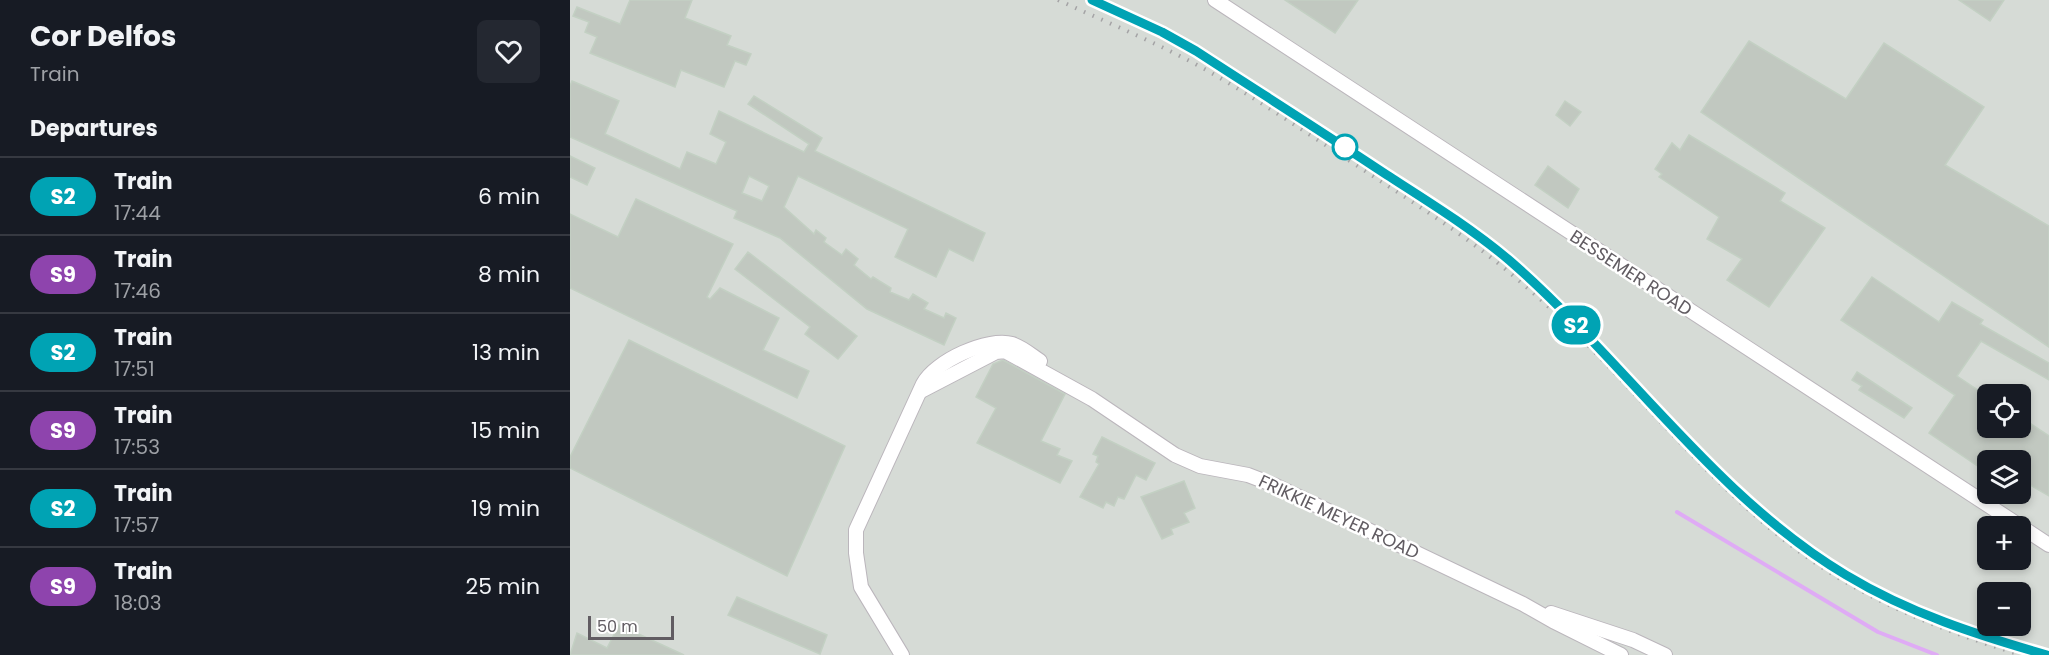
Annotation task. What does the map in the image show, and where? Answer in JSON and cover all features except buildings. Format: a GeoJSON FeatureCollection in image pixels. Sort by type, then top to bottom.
{"type":"FeatureCollection","features":[{"type":"Feature","properties":{"kind":"street","name":"BESSEMER ROAD"},"geometry":{"type":"LineString","coordinates":[[1215,0],[2049,545]]}},
{"type":"Feature","properties":{"kind":"street","name":"FRIKKIE MEYER ROAD"},"geometry":{"type":"LineString","coordinates":[[902,655],[861,587],[855,544],[856,530],[921,391],[1001,350],[1033,365],[1092,399],[1174,455],[1200,466],[1248,476],[1274,485],[1523,604],[1621,655]]}},
{"type":"Feature","properties":{"kind":"street","name":"FRIKKIE MEYER ROAD"},"geometry":{"type":"LineString","coordinates":[[1523,604],[1633,640],[1665,655]]}},
{"type":"Feature","properties":{"kind":"shaded area"},"geometry":{"type":"Polygon","coordinates":[[[570,0],[2049,0],[2049,655],[570,655],[570,0]]]}},
{"type":"Feature","properties":{"kind":"waterway"},"geometry":{"type":"LineString","coordinates":[[1677,512],[1878,632],[1937,655]]}},
{"type":"Feature","properties":{"kind":"railway"},"geometry":{"type":"LineString","coordinates":[[1058,0],[1208,71],[1416,204],[1478,248],[1552,310],[1684,447],[1752,513],[1815,563],[1870,596],[1899,610],[1929,623],[2021,655]]}},
{"type":"Feature","properties":{"kind":"railway"},"geometry":{"type":"LineString","coordinates":[[1092,0],[1137,20],[1196,51],[1440,209],[1505,258]]}},
{"type":"Feature","properties":{"kind":"railway"},"geometry":{"type":"LineString","coordinates":[[2013,645],[2047,655]]}},
{"type":"Feature","properties":{"kind":"train","name":"S2"},"geometry":{"type":"LineString","coordinates":[[1092,0],[1162,32],[1196,51],[1440,209],[1491,246],[1552,301],[1728,482],[1761,512],[1819,557],[1870,589],[1936,620],[1992,640],[2047,655]]}}]}
